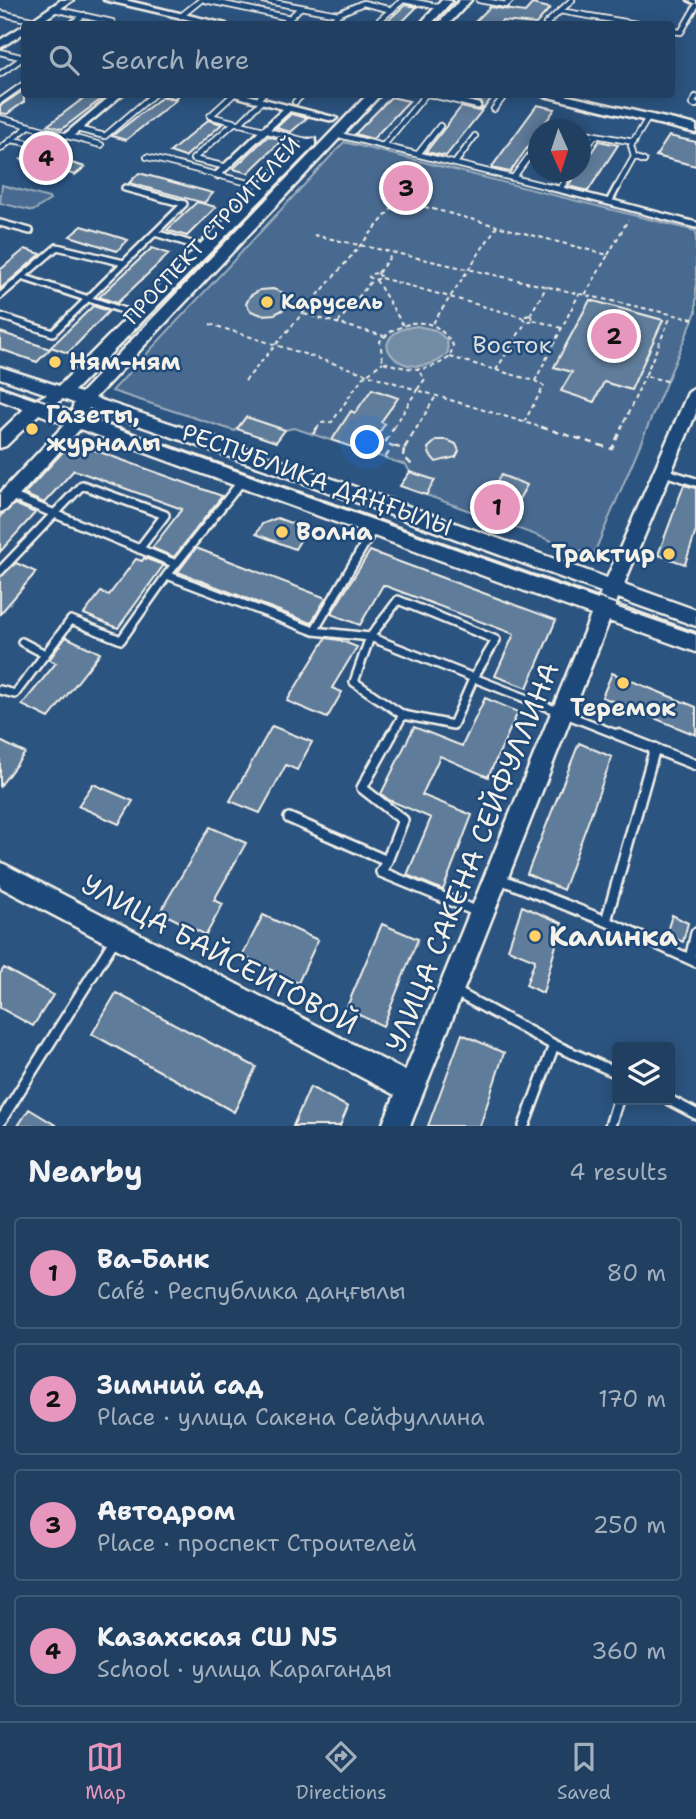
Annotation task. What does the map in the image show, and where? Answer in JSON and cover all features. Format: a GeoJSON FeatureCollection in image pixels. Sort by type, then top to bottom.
{"type":"FeatureCollection","features":[{"type":"Feature","properties":{"kind":"street"},"geometry":{"type":"LineString","coordinates":[[36,21],[68,0]]}},
{"type":"Feature","properties":{"kind":"street"},"geometry":{"type":"LineString","coordinates":[[109,0],[140,3],[206,21]]}},
{"type":"Feature","properties":{"kind":"street"},"geometry":{"type":"LineString","coordinates":[[448,21],[466,0]]}},
{"type":"Feature","properties":{"kind":"street"},"geometry":{"type":"LineString","coordinates":[[428,21],[444,4]]}},
{"type":"Feature","properties":{"kind":"street"},"geometry":{"type":"LineString","coordinates":[[0,44],[21,31]]}},
{"type":"Feature","properties":{"kind":"street"},"geometry":{"type":"LineString","coordinates":[[68,136],[114,98]]}},
{"type":"Feature","properties":{"kind":"street"},"geometry":{"type":"LineString","coordinates":[[261,98],[333,118]]}},
{"type":"Feature","properties":{"kind":"street","name":"ПРОСПЕКТ СТРОИТЕЛЕЙ"},"geometry":{"type":"LineString","coordinates":[[36,407],[62,393],[354,98]]}},
{"type":"Feature","properties":{"kind":"street","name":"ПРОСПЕКТ СТРОИТЕЛЕЙ"},"geometry":{"type":"LineString","coordinates":[[84,400],[371,98]]}},
{"type":"Feature","properties":{"kind":"street"},"geometry":{"type":"LineString","coordinates":[[560,98],[696,129]]}},
{"type":"Feature","properties":{"kind":"street"},"geometry":{"type":"LineString","coordinates":[[218,175],[286,111]]}},
{"type":"Feature","properties":{"kind":"street","name":"РЕСПУБЛИКА ДАҢҒЫЛЫ"},"geometry":{"type":"LineString","coordinates":[[0,372],[288,470],[608,600],[696,644]]}},
{"type":"Feature","properties":{"kind":"street","name":"УЛИЦА САКЕНА СЕЙФУЛЛИНА"},"geometry":{"type":"LineString","coordinates":[[396,1126],[562,711],[696,393]]}},
{"type":"Feature","properties":{"kind":"street","name":"РЕСПУБЛИКА ДАҢҒЫЛЫ"},"geometry":{"type":"LineString","coordinates":[[0,394],[374,527],[608,600],[696,618]]}},
{"type":"Feature","properties":{"kind":"street"},"geometry":{"type":"LineString","coordinates":[[5,500],[76,422],[84,400]]}},
{"type":"Feature","properties":{"kind":"street"},"geometry":{"type":"LineString","coordinates":[[0,442],[36,407]]}},
{"type":"Feature","properties":{"kind":"street","name":"УЛИЦА БАЙСЕИТОВОЙ"},"geometry":{"type":"LineString","coordinates":[[0,874],[411,1089]]}},
{"type":"Feature","properties":{"kind":"lane"},"geometry":{"type":"LineString","coordinates":[[181,16],[203,0],[290,18]]}},
{"type":"Feature","properties":{"kind":"lane"},"geometry":{"type":"LineString","coordinates":[[262,0],[338,14]]}},
{"type":"Feature","properties":{"kind":"lane"},"geometry":{"type":"LineString","coordinates":[[379,21],[404,0],[444,4]]}},
{"type":"Feature","properties":{"kind":"lane"},"geometry":{"type":"LineString","coordinates":[[479,0],[506,5],[511,0]]}},
{"type":"Feature","properties":{"kind":"lane"},"geometry":{"type":"LineString","coordinates":[[549,21],[572,0]]}},
{"type":"Feature","properties":{"kind":"lane"},"geometry":{"type":"LineString","coordinates":[[675,31],[681,32],[695,2]]}},
{"type":"Feature","properties":{"kind":"lane"},"geometry":{"type":"LineString","coordinates":[[333,21],[338,14],[363,3],[392,10]]}},
{"type":"Feature","properties":{"kind":"lane"},"geometry":{"type":"LineString","coordinates":[[287,21],[300,8]]}},
{"type":"Feature","properties":{"kind":"lane"},"geometry":{"type":"LineString","coordinates":[[54,9],[108,21]]}},
{"type":"Feature","properties":{"kind":"lane"},"geometry":{"type":"LineString","coordinates":[[560,11],[619,21]]}},
{"type":"Feature","properties":{"kind":"lane"},"geometry":{"type":"LineString","coordinates":[[0,13],[26,21]]}},
{"type":"Feature","properties":{"kind":"lane"},"geometry":{"type":"LineString","coordinates":[[75,21],[84,15]]}},
{"type":"Feature","properties":{"kind":"lane"},"geometry":{"type":"LineString","coordinates":[[0,52],[21,56]]}},
{"type":"Feature","properties":{"kind":"lane"},"geometry":{"type":"LineString","coordinates":[[0,74],[21,59]]}},
{"type":"Feature","properties":{"kind":"lane"},"geometry":{"type":"LineString","coordinates":[[0,101],[21,86]]}},
{"type":"Feature","properties":{"kind":"lane"},"geometry":{"type":"LineString","coordinates":[[696,97],[692,104],[696,105]]}},
{"type":"Feature","properties":{"kind":"lane"},"geometry":{"type":"LineString","coordinates":[[77,129],[105,136],[149,98]]}},
{"type":"Feature","properties":{"kind":"lane"},"geometry":{"type":"LineString","coordinates":[[229,98],[210,116],[310,142]]}},
{"type":"Feature","properties":{"kind":"lane"},"geometry":{"type":"LineString","coordinates":[[227,167],[194,159],[237,123],[261,98]]}},
{"type":"Feature","properties":{"kind":"lane"},"geometry":{"type":"LineString","coordinates":[[295,102],[299,98]]}},
{"type":"Feature","properties":{"kind":"lane"},"geometry":{"type":"LineString","coordinates":[[383,146],[424,98]]}},
{"type":"Feature","properties":{"kind":"lane"},"geometry":{"type":"LineString","coordinates":[[444,98],[478,106]]}},
{"type":"Feature","properties":{"kind":"lane"},"geometry":{"type":"LineString","coordinates":[[494,109],[503,98]]}},
{"type":"Feature","properties":{"kind":"lane"},"geometry":{"type":"LineString","coordinates":[[610,202],[634,157],[631,146],[648,118]]}},
{"type":"Feature","properties":{"kind":"lane"},"geometry":{"type":"LineString","coordinates":[[0,125],[3,119],[101,145]]}},
{"type":"Feature","properties":{"kind":"lane"},"geometry":{"type":"LineString","coordinates":[[0,149],[29,126]]}},
{"type":"Feature","properties":{"kind":"lane"},"geometry":{"type":"LineString","coordinates":[[418,154],[440,127]]}},
{"type":"Feature","properties":{"kind":"lane"},"geometry":{"type":"LineString","coordinates":[[334,134],[696,225]]}},
{"type":"Feature","properties":{"kind":"lane"},"geometry":{"type":"LineString","coordinates":[[591,134],[634,142]]}},
{"type":"Feature","properties":{"kind":"lane"},"geometry":{"type":"LineString","coordinates":[[455,163],[475,135]]}},
{"type":"Feature","properties":{"kind":"lane"},"geometry":{"type":"LineString","coordinates":[[591,141],[595,135]]}},
{"type":"Feature","properties":{"kind":"lane"},"geometry":{"type":"LineString","coordinates":[[12,140],[39,145]]}},
{"type":"Feature","properties":{"kind":"lane"},"geometry":{"type":"LineString","coordinates":[[147,157],[264,187]]}},
{"type":"Feature","properties":{"kind":"lane"},"geometry":{"type":"LineString","coordinates":[[634,157],[643,161]]}},
{"type":"Feature","properties":{"kind":"lane"},"geometry":{"type":"LineString","coordinates":[[513,178],[528,158]]}},
{"type":"Feature","properties":{"kind":"lane"},"geometry":{"type":"LineString","coordinates":[[559,189],[564,182]]}},
{"type":"Feature","properties":{"kind":"lane"},"geometry":{"type":"LineString","coordinates":[[0,316],[53,334],[184,204],[125,188]]}},
{"type":"Feature","properties":{"kind":"lane"},"geometry":{"type":"LineString","coordinates":[[0,223],[30,231]]}},
{"type":"Feature","properties":{"kind":"lane"},"geometry":{"type":"LineString","coordinates":[[155,233],[204,248]]}},
{"type":"Feature","properties":{"kind":"lane"},"geometry":{"type":"LineString","coordinates":[[0,296],[57,247],[124,263]]}},
{"type":"Feature","properties":{"kind":"lane"},"geometry":{"type":"LineString","coordinates":[[23,277],[137,315]]}},
{"type":"Feature","properties":{"kind":"lane"},"geometry":{"type":"LineString","coordinates":[[664,472],[696,482]]}},
{"type":"Feature","properties":{"kind":"lane"},"geometry":{"type":"LineString","coordinates":[[0,690],[15,694],[71,620],[121,640],[167,575],[243,480]]}},
{"type":"Feature","properties":{"kind":"lane"},"geometry":{"type":"LineString","coordinates":[[0,570],[82,485],[165,515],[139,549]]}},
{"type":"Feature","properties":{"kind":"lane"},"geometry":{"type":"LineString","coordinates":[[5,500],[53,513],[176,564]]}},
{"type":"Feature","properties":{"kind":"lane"},"geometry":{"type":"LineString","coordinates":[[314,631],[374,527]]}},
{"type":"Feature","properties":{"kind":"lane"},"geometry":{"type":"LineString","coordinates":[[167,575],[314,631],[370,637],[696,765]]}},
{"type":"Feature","properties":{"kind":"lane"},"geometry":{"type":"LineString","coordinates":[[398,600],[496,640],[474,677],[453,725],[403,715],[354,682],[370,637],[398,600]]}},
{"type":"Feature","properties":{"kind":"lane"},"geometry":{"type":"LineString","coordinates":[[22,642],[45,653]]}},
{"type":"Feature","properties":{"kind":"lane"},"geometry":{"type":"LineString","coordinates":[[403,715],[362,788],[403,820],[381,872],[481,914]]}},
{"type":"Feature","properties":{"kind":"lane"},"geometry":{"type":"LineString","coordinates":[[606,921],[655,748]]}},
{"type":"Feature","properties":{"kind":"lane"},"geometry":{"type":"LineString","coordinates":[[289,818],[387,861]]}},
{"type":"Feature","properties":{"kind":"lane"},"geometry":{"type":"LineString","coordinates":[[496,877],[606,921],[693,960],[696,933]]}},
{"type":"Feature","properties":{"kind":"lane"},"geometry":{"type":"LineString","coordinates":[[0,1122],[117,936]]}},
{"type":"Feature","properties":{"kind":"lane"},"geometry":{"type":"LineString","coordinates":[[449,989],[554,1045],[612,1071]]}},
{"type":"Feature","properties":{"kind":"lane"},"geometry":{"type":"LineString","coordinates":[[524,1126],[554,1045]]}},
{"type":"Feature","properties":{"kind":"lane"},"geometry":{"type":"LineString","coordinates":[[675,1103],[696,1114]]}},
{"type":"Feature","properties":{"kind":"lane"},"geometry":{"type":"LineString","coordinates":[[610,1126],[616,1105]]}},
{"type":"Feature","properties":{"kind":"path"},"geometry":{"type":"LineString","coordinates":[[245,381],[399,200],[608,255]]}},
{"type":"Feature","properties":{"kind":"path"},"geometry":{"type":"LineString","coordinates":[[585,295],[628,220]]}},
{"type":"Feature","properties":{"kind":"path"},"geometry":{"type":"LineString","coordinates":[[433,323],[497,226]]}},
{"type":"Feature","properties":{"kind":"path"},"geometry":{"type":"LineString","coordinates":[[314,235],[693,320]]}},
{"type":"Feature","properties":{"kind":"path"},"geometry":{"type":"LineString","coordinates":[[392,254],[378,273],[368,275],[403,325]]}},
{"type":"Feature","properties":{"kind":"path"},"geometry":{"type":"LineString","coordinates":[[378,273],[381,278]]}},
{"type":"Feature","properties":{"kind":"path"},"geometry":{"type":"LineString","coordinates":[[338,323],[374,280],[381,278],[522,317],[530,315],[547,286]]}},
{"type":"Feature","properties":{"kind":"path"},"geometry":{"type":"LineString","coordinates":[[536,381],[579,294]]}},
{"type":"Feature","properties":{"kind":"path"},"geometry":{"type":"LineString","coordinates":[[304,314],[384,336]]}},
{"type":"Feature","properties":{"kind":"path"},"geometry":{"type":"LineString","coordinates":[[530,315],[534,320]]}},
{"type":"Feature","properties":{"kind":"path"},"geometry":{"type":"LineString","coordinates":[[210,324],[611,449],[671,315]]}},
{"type":"Feature","properties":{"kind":"path"},"geometry":{"type":"LineString","coordinates":[[522,317],[526,322]]}},
{"type":"Feature","properties":{"kind":"path"},"geometry":{"type":"LineString","coordinates":[[495,370],[526,322],[534,320],[561,328]]}},
{"type":"Feature","properties":{"kind":"path"},"geometry":{"type":"LineString","coordinates":[[383,362],[380,341],[384,336],[403,325],[433,323],[453,345],[450,357],[438,366],[420,373]]}},
{"type":"Feature","properties":{"kind":"path"},"geometry":{"type":"LineString","coordinates":[[450,357],[536,381],[544,386],[524,422]]}},
{"type":"Feature","properties":{"kind":"path"},"geometry":{"type":"LineString","coordinates":[[313,434],[321,423],[332,422],[366,373],[376,363],[383,362],[420,373],[425,379],[385,443],[404,449]]}},
{"type":"Feature","properties":{"kind":"path"},"geometry":{"type":"LineString","coordinates":[[645,376],[667,382]]}},
{"type":"Feature","properties":{"kind":"path"},"geometry":{"type":"LineString","coordinates":[[414,467],[403,456],[404,449],[436,396]]}},
{"type":"Feature","properties":{"kind":"path"},"geometry":{"type":"LineString","coordinates":[[385,458],[393,446]]}},
{"type":"Feature","properties":{"kind":"green space","name":"Восток"},"geometry":{"type":"Polygon","coordinates":[[[344,142],[696,231],[696,312],[593,556],[426,495],[435,480],[410,472],[406,465],[294,428],[285,430],[246,417],[235,431],[112,391],[344,142]]]}},
{"type":"Feature","properties":{"kind":"green space"},"geometry":{"type":"Polygon","coordinates":[[[2,185],[50,200],[33,211],[0,203],[2,185]]]}},
{"type":"Feature","properties":{"kind":"shaded area"},"geometry":{"type":"Polygon","coordinates":[[[417,326],[435,330],[447,340],[448,352],[442,359],[415,366],[398,360],[391,354],[387,346],[391,337],[402,329],[417,326]]]}},
{"type":"Feature","properties":{"kind":"building"},"geometry":{"type":"Polygon","coordinates":[[[532,4],[550,8],[539,21],[476,21],[490,7],[525,12],[532,4]]]}},
{"type":"Feature","properties":{"kind":"building"},"geometry":{"type":"Polygon","coordinates":[[[405,5],[417,7],[403,21],[387,21],[405,5]]]}},
{"type":"Feature","properties":{"kind":"building"},"geometry":{"type":"Polygon","coordinates":[[[21,92],[21,98],[24,98],[24,102],[7,114],[0,113],[0,106],[21,92]]]}},
{"type":"Feature","properties":{"kind":"building"},"geometry":{"type":"Polygon","coordinates":[[[84,98],[103,98],[62,129],[48,125],[84,98]]]}},
{"type":"Feature","properties":{"kind":"building"},"geometry":{"type":"Polygon","coordinates":[[[161,98],[176,100],[126,140],[112,136],[161,98]]]}},
{"type":"Feature","properties":{"kind":"building"},"geometry":{"type":"Polygon","coordinates":[[[390,98],[409,101],[373,139],[355,134],[390,98]]]}},
{"type":"Feature","properties":{"kind":"building"},"geometry":{"type":"Polygon","coordinates":[[[492,98],[446,156],[426,152],[461,107],[478,111],[482,109],[481,102],[468,99],[492,98]]]}},
{"type":"Feature","properties":{"kind":"building"},"geometry":{"type":"Polygon","coordinates":[[[537,105],[555,109],[548,119],[528,119],[528,147],[510,172],[491,168],[537,105]]]}},
{"type":"Feature","properties":{"kind":"building"},"geometry":{"type":"Polygon","coordinates":[[[291,114],[307,118],[291,132],[276,128],[291,114]]]}},
{"type":"Feature","properties":{"kind":"building"},"geometry":{"type":"Polygon","coordinates":[[[208,120],[222,124],[185,157],[170,152],[208,120]]]}},
{"type":"Feature","properties":{"kind":"building"},"geometry":{"type":"Polygon","coordinates":[[[268,136],[282,140],[248,173],[233,169],[268,136]]]}},
{"type":"Feature","properties":{"kind":"building"},"geometry":{"type":"Polygon","coordinates":[[[669,136],[696,142],[696,166],[656,156],[669,136]]]}},
{"type":"Feature","properties":{"kind":"building"},"geometry":{"type":"Polygon","coordinates":[[[599,141],[618,145],[588,191],[568,186],[571,182],[591,182],[591,153],[599,141]]]}},
{"type":"Feature","properties":{"kind":"building"},"geometry":{"type":"Polygon","coordinates":[[[31,151],[85,167],[75,175],[21,159],[31,151]]]}},
{"type":"Feature","properties":{"kind":"building"},"geometry":{"type":"Polygon","coordinates":[[[139,173],[213,193],[204,203],[129,183],[139,173]]]}},
{"type":"Feature","properties":{"kind":"building"},"geometry":{"type":"Polygon","coordinates":[[[396,176],[428,184],[416,201],[385,192],[396,176]]]}},
{"type":"Feature","properties":{"kind":"building"},"geometry":{"type":"Polygon","coordinates":[[[197,202],[216,207],[187,236],[167,230],[197,202]]]}},
{"type":"Feature","properties":{"kind":"building"},"geometry":{"type":"Polygon","coordinates":[[[82,226],[128,240],[117,251],[70,236],[82,226]]]}},
{"type":"Feature","properties":{"kind":"building"},"geometry":{"type":"Polygon","coordinates":[[[152,248],[169,254],[117,303],[99,297],[152,248]]]}},
{"type":"Feature","properties":{"kind":"building"},"geometry":{"type":"Polygon","coordinates":[[[25,249],[41,254],[0,289],[0,270],[25,249]]]}},
{"type":"Feature","properties":{"kind":"building","name":"Карусель"},"geometry":{"type":"Polygon","coordinates":[[[273,289],[284,293],[289,301],[286,308],[275,314],[262,315],[251,311],[246,304],[250,296],[260,290],[273,289]]]}},
{"type":"Feature","properties":{"kind":"building"},"geometry":{"type":"Polygon","coordinates":[[[590,300],[663,320],[631,390],[604,382],[594,402],[561,391],[572,372],[554,367],[590,300]]]}},
{"type":"Feature","properties":{"kind":"building"},"geometry":{"type":"Polygon","coordinates":[[[93,306],[109,311],[68,353],[51,347],[93,306]]]}},
{"type":"Feature","properties":{"kind":"building"},"geometry":{"type":"Polygon","coordinates":[[[0,332],[50,349],[37,362],[0,349],[0,332]]]}},
{"type":"Feature","properties":{"kind":"building"},"geometry":{"type":"Polygon","coordinates":[[[372,389],[398,398],[381,422],[385,424],[366,452],[332,440],[351,411],[355,413],[372,389]]]}},
{"type":"Feature","properties":{"kind":"building"},"geometry":{"type":"Polygon","coordinates":[[[246,417],[285,430],[276,442],[237,429],[246,417]]]}},
{"type":"Feature","properties":{"kind":"building"},"geometry":{"type":"Polygon","coordinates":[[[437,440],[456,444],[459,451],[456,457],[436,462],[428,448],[437,440]]]}},
{"type":"Feature","properties":{"kind":"building"},"geometry":{"type":"Polygon","coordinates":[[[72,442],[222,496],[174,557],[152,548],[182,509],[74,470],[44,503],[24,494],[72,442]]]}},
{"type":"Feature","properties":{"kind":"building"},"geometry":{"type":"Polygon","coordinates":[[[410,472],[435,480],[426,495],[400,486],[410,472]]]}},
{"type":"Feature","properties":{"kind":"building"},"geometry":{"type":"Polygon","coordinates":[[[501,475],[527,485],[508,518],[481,508],[501,475]]]}},
{"type":"Feature","properties":{"kind":"building"},"geometry":{"type":"Polygon","coordinates":[[[684,485],[696,488],[696,531],[685,564],[658,555],[684,485]]]}},
{"type":"Feature","properties":{"kind":"building"},"geometry":{"type":"Polygon","coordinates":[[[15,504],[35,513],[0,552],[0,516],[15,504]]]}},
{"type":"Feature","properties":{"kind":"building","name":"Волна"},"geometry":{"type":"Polygon","coordinates":[[[277,518],[307,529],[295,549],[256,534],[262,524],[277,518]]]}},
{"type":"Feature","properties":{"kind":"building"},"geometry":{"type":"Polygon","coordinates":[[[196,548],[326,598],[311,623],[178,572],[196,548]]]}},
{"type":"Feature","properties":{"kind":"building"},"geometry":{"type":"Polygon","coordinates":[[[370,551],[556,620],[527,688],[495,676],[514,634],[383,585],[360,625],[331,614],[370,551]]]}},
{"type":"Feature","properties":{"kind":"building"},"geometry":{"type":"Polygon","coordinates":[[[144,558],[166,566],[163,566],[118,628],[84,614],[101,592],[109,595],[136,559],[142,561],[144,558]]]}},
{"type":"Feature","properties":{"kind":"building"},"geometry":{"type":"Polygon","coordinates":[[[16,563],[36,572],[0,614],[0,577],[16,563]]]}},
{"type":"Feature","properties":{"kind":"building"},"geometry":{"type":"Polygon","coordinates":[[[66,637],[100,653],[49,718],[22,705],[56,663],[49,660],[66,637]]]}},
{"type":"Feature","properties":{"kind":"building"},"geometry":{"type":"Polygon","coordinates":[[[326,638],[357,647],[332,688],[342,692],[327,718],[287,701],[326,638]]]}},
{"type":"Feature","properties":{"kind":"building"},"geometry":{"type":"Polygon","coordinates":[[[612,673],[696,707],[696,735],[602,697],[612,673]]]}},
{"type":"Feature","properties":{"kind":"building"},"geometry":{"type":"Polygon","coordinates":[[[485,698],[518,712],[488,777],[440,756],[422,795],[472,815],[443,890],[407,875],[431,818],[381,794],[414,727],[462,746],[485,698]]]}},
{"type":"Feature","properties":{"kind":"building"},"geometry":{"type":"Polygon","coordinates":[[[272,726],[312,742],[297,770],[286,765],[260,813],[230,801],[272,726]]]}},
{"type":"Feature","properties":{"kind":"building"},"geometry":{"type":"Polygon","coordinates":[[[0,741],[25,753],[0,786],[0,741]]]}},
{"type":"Feature","properties":{"kind":"building"},"geometry":{"type":"Polygon","coordinates":[[[579,743],[612,757],[563,890],[527,874],[579,743]]]}},
{"type":"Feature","properties":{"kind":"building"},"geometry":{"type":"Polygon","coordinates":[[[93,784],[133,801],[119,824],[78,806],[93,784]]]}},
{"type":"Feature","properties":{"kind":"building"},"geometry":{"type":"Polygon","coordinates":[[[210,827],[246,843],[214,900],[223,904],[206,935],[160,912],[210,827]]]}},
{"type":"Feature","properties":{"kind":"building","name":"Калинка"},"geometry":{"type":"Polygon","coordinates":[[[522,906],[562,923],[543,993],[526,985],[535,960],[508,949],[522,906]]]}},
{"type":"Feature","properties":{"kind":"building"},"geometry":{"type":"Polygon","coordinates":[[[263,915],[318,940],[298,983],[242,956],[263,915]]]}},
{"type":"Feature","properties":{"kind":"building"},"geometry":{"type":"Polygon","coordinates":[[[672,915],[688,923],[683,942],[666,935],[672,915]]]}},
{"type":"Feature","properties":{"kind":"building"},"geometry":{"type":"Polygon","coordinates":[[[382,924],[418,939],[383,1026],[346,1009],[382,924]]]}},
{"type":"Feature","properties":{"kind":"building"},"geometry":{"type":"Polygon","coordinates":[[[4,968],[53,995],[33,1026],[0,1008],[0,974],[4,968]]]}},
{"type":"Feature","properties":{"kind":"building"},"geometry":{"type":"Polygon","coordinates":[[[116,993],[256,1067],[234,1112],[92,1034],[116,993]]]}},
{"type":"Feature","properties":{"kind":"building"},"geometry":{"type":"Polygon","coordinates":[[[462,1034],[504,1053],[480,1126],[428,1126],[462,1034]]]}},
{"type":"Feature","properties":{"kind":"building"},"geometry":{"type":"Polygon","coordinates":[[[310,1087],[348,1107],[340,1126],[293,1126],[310,1087]]]}},
{"type":"Feature","properties":{"kind":"building"},"geometry":{"type":"Polygon","coordinates":[[[29,1109],[57,1126],[18,1126],[29,1109]]]}},
{"type":"Feature","properties":{"kind":"tram line"},"geometry":{"type":"LineString","coordinates":[[0,385],[696,632]]}},
{"type":"Feature","properties":{"kind":"place","name":"Казахская СШ N5"},"geometry":{"type":"Point","coordinates":[46,158]}},
{"type":"Feature","properties":{"kind":"place","name":"Автодром"},"geometry":{"type":"Point","coordinates":[406,188]}},
{"type":"Feature","properties":{"kind":"place","name":"Карусель"},"geometry":{"type":"Point","coordinates":[267,302]}},
{"type":"Feature","properties":{"kind":"place","name":"Зимний сад"},"geometry":{"type":"Point","coordinates":[614,336]}},
{"type":"Feature","properties":{"kind":"place","name":"Ням-ням"},"geometry":{"type":"Point","coordinates":[55,362]}},
{"type":"Feature","properties":{"kind":"place","name":"Газеты, журналы"},"geometry":{"type":"Point","coordinates":[32,429]}},
{"type":"Feature","properties":{"kind":"place","name":"Ва-Банк"},"geometry":{"type":"Point","coordinates":[497,507]}},
{"type":"Feature","properties":{"kind":"place","name":"Волна"},"geometry":{"type":"Point","coordinates":[282,532]}},
{"type":"Feature","properties":{"kind":"place","name":"Трактир"},"geometry":{"type":"Point","coordinates":[669,554]}},
{"type":"Feature","properties":{"kind":"place","name":"Теремок"},"geometry":{"type":"Point","coordinates":[623,683]}},
{"type":"Feature","properties":{"kind":"place","name":"Калинка"},"geometry":{"type":"Point","coordinates":[535,936]}}]}
